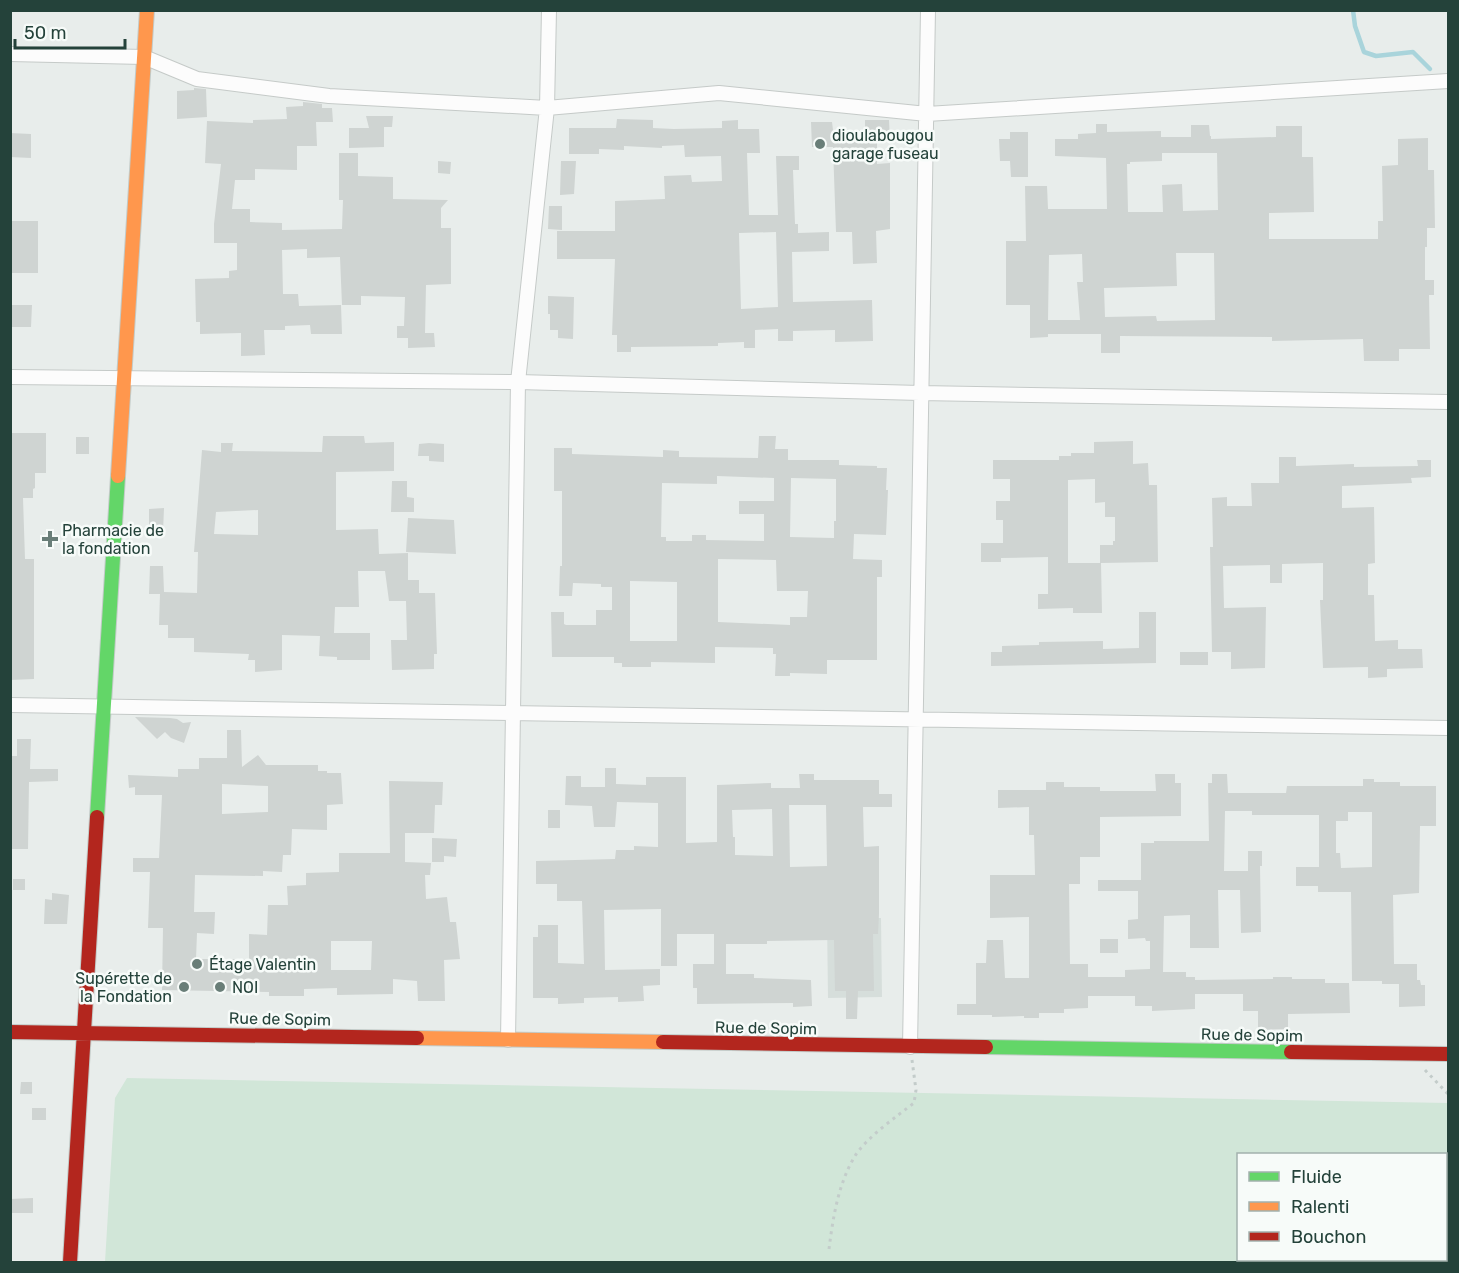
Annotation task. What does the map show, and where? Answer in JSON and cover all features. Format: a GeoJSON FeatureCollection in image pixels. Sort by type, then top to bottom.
{"type":"FeatureCollection","features":[{"type":"Feature","properties":{"kind":"street"},"geometry":{"type":"LineString","coordinates":[[70,1263],[147,10]]}},
{"type":"Feature","properties":{"kind":"street"},"geometry":{"type":"LineString","coordinates":[[508,1040],[518,382],[547,108],[549,10]]}},
{"type":"Feature","properties":{"kind":"street"},"geometry":{"type":"LineString","coordinates":[[910,1047],[928,10]]}},
{"type":"Feature","properties":{"kind":"street"},"geometry":{"type":"LineString","coordinates":[[10,54],[144,57],[197,79],[318,95],[547,108],[719,93],[927,114],[1449,81]]}},
{"type":"Feature","properties":{"kind":"street"},"geometry":{"type":"LineString","coordinates":[[10,377],[125,380],[518,382],[920,393],[1449,402]]}},
{"type":"Feature","properties":{"kind":"street"},"geometry":{"type":"LineString","coordinates":[[10,705],[1449,728]]}},
{"type":"Feature","properties":{"kind":"street","name":"Rue de Sopim"},"geometry":{"type":"LineString","coordinates":[[10,1032],[1449,1054]]}},
{"type":"Feature","properties":{"kind":"path"},"geometry":{"type":"LineString","coordinates":[[829,1250],[842,1185],[856,1154],[914,1103],[916,1090],[910,1047]]}},
{"type":"Feature","properties":{"kind":"path"},"geometry":{"type":"LineString","coordinates":[[1413,1054],[1442,1089],[1449,1094]]}},
{"type":"Feature","properties":{"kind":"shaded area"},"geometry":{"type":"Polygon","coordinates":[[[827,918],[881,918],[882,997],[828,998],[827,918]]]}},
{"type":"Feature","properties":{"kind":"green space"},"geometry":{"type":"Polygon","coordinates":[[[127,1078],[1448,1103],[1448,1262],[105,1262],[115,1098],[127,1078]]]}},
{"type":"Feature","properties":{"kind":"building"},"geometry":{"type":"Polygon","coordinates":[[[194,88],[206,89],[207,117],[177,119],[177,91],[194,90],[194,88]]]}},
{"type":"Feature","properties":{"kind":"building"},"geometry":{"type":"Polygon","coordinates":[[[303,102],[322,104],[322,108],[332,108],[333,122],[316,122],[317,146],[297,146],[297,170],[255,169],[255,180],[235,180],[232,209],[250,209],[250,222],[282,223],[282,230],[342,229],[343,200],[339,200],[339,153],[358,153],[358,176],[393,177],[393,199],[448,200],[441,208],[441,228],[451,228],[451,284],[426,285],[425,333],[434,333],[435,347],[408,348],[408,338],[397,338],[397,326],[404,326],[405,297],[361,296],[361,305],[342,305],[340,257],[307,258],[307,249],[282,250],[283,294],[298,294],[299,306],[341,305],[342,334],[311,334],[310,325],[285,326],[285,330],[264,330],[265,355],[241,356],[241,333],[200,334],[200,322],[196,322],[195,279],[229,278],[229,271],[237,270],[237,243],[214,243],[221,164],[205,163],[207,121],[253,123],[253,120],[287,119],[286,107],[303,106],[303,102]]]}},
{"type":"Feature","properties":{"kind":"building"},"geometry":{"type":"Polygon","coordinates":[[[366,116],[393,116],[392,127],[384,127],[384,147],[349,148],[349,128],[369,128],[366,116]]]}},
{"type":"Feature","properties":{"kind":"building"},"geometry":{"type":"Polygon","coordinates":[[[617,119],[653,120],[653,128],[674,129],[722,128],[722,121],[738,120],[738,129],[759,129],[760,153],[747,153],[749,215],[778,215],[776,156],[799,156],[799,170],[793,170],[795,224],[798,224],[798,233],[829,232],[829,251],[792,252],[793,302],[872,300],[873,341],[835,342],[835,330],[793,331],[793,341],[778,341],[778,329],[755,330],[755,348],[744,348],[744,342],[718,343],[718,346],[631,347],[631,352],[617,352],[617,335],[612,335],[615,259],[557,259],[557,231],[615,231],[615,201],[665,199],[664,176],[691,175],[692,182],[722,181],[721,156],[685,157],[684,145],[662,146],[662,148],[624,146],[624,150],[599,149],[599,154],[569,154],[569,128],[616,128],[617,119]],[[776,232],[739,233],[741,309],[778,307],[776,232]]]}},
{"type":"Feature","properties":{"kind":"building"},"geometry":{"type":"Polygon","coordinates":[[[865,120],[889,120],[890,141],[877,141],[877,164],[890,163],[890,229],[876,231],[877,263],[853,264],[852,232],[836,232],[833,147],[812,147],[811,122],[832,122],[833,130],[865,130],[865,120]]]}},
{"type":"Feature","properties":{"kind":"building"},"geometry":{"type":"Polygon","coordinates":[[[1096,124],[1107,124],[1107,132],[1161,131],[1161,137],[1191,137],[1191,125],[1209,125],[1211,139],[1276,137],[1276,126],[1302,126],[1302,157],[1313,157],[1314,212],[1269,213],[1269,239],[1378,239],[1378,221],[1383,221],[1382,166],[1398,165],[1398,139],[1428,138],[1428,170],[1434,170],[1435,228],[1427,228],[1427,247],[1425,247],[1425,280],[1434,280],[1434,295],[1429,295],[1430,349],[1399,349],[1399,361],[1364,361],[1363,339],[1272,341],[1272,337],[1120,336],[1120,353],[1101,353],[1101,334],[1048,334],[1048,337],[1030,338],[1030,305],[1006,305],[1006,241],[1026,241],[1025,186],[1047,186],[1048,209],[1107,209],[1106,158],[1055,156],[1055,139],[1078,139],[1078,134],[1096,133],[1096,124]],[[1162,153],[1162,161],[1127,164],[1128,212],[1163,212],[1162,185],[1182,184],[1183,211],[1218,210],[1217,153],[1162,153]],[[1176,253],[1177,286],[1104,288],[1105,317],[1156,316],[1157,321],[1215,320],[1214,253],[1176,253]],[[1082,254],[1049,255],[1048,320],[1080,320],[1077,282],[1083,282],[1082,254]]]}},
{"type":"Feature","properties":{"kind":"building"},"geometry":{"type":"Polygon","coordinates":[[[1010,132],[1028,132],[1028,177],[1011,177],[1010,161],[1000,161],[999,139],[1010,139],[1010,132]]]}},
{"type":"Feature","properties":{"kind":"building"},"geometry":{"type":"Polygon","coordinates":[[[10,133],[31,134],[31,158],[10,157],[10,133]]]}},
{"type":"Feature","properties":{"kind":"building"},"geometry":{"type":"Polygon","coordinates":[[[438,161],[451,162],[450,174],[438,173],[438,161]]]}},
{"type":"Feature","properties":{"kind":"building"},"geometry":{"type":"Polygon","coordinates":[[[561,161],[576,161],[574,194],[560,195],[561,161]]]}},
{"type":"Feature","properties":{"kind":"building"},"geometry":{"type":"Polygon","coordinates":[[[549,206],[562,206],[562,230],[548,229],[549,206]]]}},
{"type":"Feature","properties":{"kind":"building"},"geometry":{"type":"Polygon","coordinates":[[[10,221],[38,221],[38,273],[10,273],[10,221]]]}},
{"type":"Feature","properties":{"kind":"building"},"geometry":{"type":"Polygon","coordinates":[[[548,296],[574,297],[573,339],[558,338],[558,330],[550,330],[548,296]]]}},
{"type":"Feature","properties":{"kind":"building"},"geometry":{"type":"Polygon","coordinates":[[[10,305],[32,305],[31,327],[10,327],[10,305]]]}},
{"type":"Feature","properties":{"kind":"building"},"geometry":{"type":"Polygon","coordinates":[[[10,433],[46,433],[46,473],[35,473],[33,498],[23,498],[25,559],[34,559],[34,679],[10,680],[10,433]]]}},
{"type":"Feature","properties":{"kind":"building"},"geometry":{"type":"Polygon","coordinates":[[[323,436],[364,436],[365,443],[394,442],[394,471],[336,472],[336,530],[378,529],[379,554],[408,553],[408,580],[419,580],[419,593],[435,593],[437,654],[434,654],[434,669],[392,670],[391,640],[407,640],[406,601],[389,601],[385,571],[358,571],[359,607],[335,607],[334,633],[370,633],[370,660],[337,660],[337,657],[319,656],[320,636],[282,635],[282,670],[255,672],[255,660],[248,660],[249,654],[194,652],[194,638],[168,638],[168,625],[159,625],[160,594],[149,594],[150,566],[163,566],[164,592],[197,593],[198,552],[194,552],[202,450],[221,452],[221,443],[233,443],[232,451],[322,452],[323,436]],[[258,510],[216,512],[214,534],[258,535],[258,510]]]}},
{"type":"Feature","properties":{"kind":"building"},"geometry":{"type":"Polygon","coordinates":[[[759,436],[776,436],[775,449],[788,449],[788,460],[839,460],[839,465],[887,468],[886,535],[854,534],[853,559],[882,560],[882,577],[877,577],[877,660],[827,660],[827,674],[790,673],[790,676],[775,676],[776,654],[773,654],[773,648],[715,647],[715,663],[651,662],[651,667],[622,667],[622,663],[614,663],[614,657],[552,657],[551,612],[564,612],[564,624],[566,625],[596,625],[596,610],[612,610],[612,587],[601,587],[601,584],[573,583],[572,596],[559,596],[560,566],[562,566],[562,491],[554,491],[554,448],[572,448],[572,454],[663,457],[663,450],[679,451],[679,457],[758,458],[759,436]],[[717,476],[717,484],[662,483],[661,537],[666,537],[666,541],[692,541],[692,535],[706,535],[706,540],[764,541],[764,514],[739,514],[739,501],[774,501],[774,478],[717,476]],[[791,478],[790,537],[834,538],[836,479],[791,478]],[[718,559],[718,622],[790,625],[790,617],[807,617],[808,591],[777,591],[776,560],[718,559]],[[630,581],[630,641],[677,641],[677,582],[630,581]]]}},
{"type":"Feature","properties":{"kind":"building"},"geometry":{"type":"Polygon","coordinates":[[[76,437],[89,437],[89,454],[76,454],[76,437]]]}},
{"type":"Feature","properties":{"kind":"building"},"geometry":{"type":"Polygon","coordinates":[[[1133,441],[1133,464],[1148,463],[1149,485],[1157,485],[1158,562],[1101,563],[1102,613],[1073,613],[1073,608],[1038,609],[1038,594],[1048,594],[1048,557],[1001,558],[1001,562],[981,562],[981,543],[1003,543],[1003,520],[996,520],[996,501],[1010,501],[1010,479],[993,479],[993,460],[1059,460],[1059,456],[1071,456],[1071,453],[1094,453],[1094,442],[1133,441]],[[1095,479],[1068,480],[1068,563],[1100,563],[1100,545],[1113,545],[1115,541],[1115,517],[1105,517],[1105,502],[1095,503],[1095,479]]]}},
{"type":"Feature","properties":{"kind":"building"},"geometry":{"type":"Polygon","coordinates":[[[419,444],[444,444],[444,462],[429,461],[429,456],[418,456],[419,444]]]}},
{"type":"Feature","properties":{"kind":"building"},"geometry":{"type":"Polygon","coordinates":[[[1279,457],[1296,457],[1296,466],[1354,464],[1354,467],[1418,466],[1417,460],[1431,460],[1431,477],[1411,478],[1412,483],[1342,486],[1342,508],[1374,507],[1375,563],[1368,564],[1368,595],[1374,595],[1375,641],[1398,640],[1398,649],[1422,649],[1423,668],[1387,669],[1387,677],[1368,678],[1368,667],[1323,668],[1320,600],[1323,600],[1323,563],[1282,564],[1282,583],[1270,583],[1270,565],[1223,566],[1224,608],[1266,607],[1265,668],[1231,669],[1231,652],[1212,652],[1210,547],[1213,547],[1212,498],[1227,497],[1227,506],[1252,506],[1251,483],[1279,483],[1279,457]]]}},
{"type":"Feature","properties":{"kind":"building"},"geometry":{"type":"Polygon","coordinates":[[[392,481],[407,481],[407,497],[414,498],[414,512],[391,512],[392,481]]]}},
{"type":"Feature","properties":{"kind":"building"},"geometry":{"type":"Polygon","coordinates":[[[164,508],[163,532],[149,531],[149,509],[164,508]]]}},
{"type":"Feature","properties":{"kind":"building"},"geometry":{"type":"Polygon","coordinates":[[[408,518],[454,520],[456,554],[406,552],[408,518]]]}},
{"type":"Feature","properties":{"kind":"building"},"geometry":{"type":"Polygon","coordinates":[[[1139,612],[1156,612],[1156,663],[991,666],[991,652],[1002,652],[1002,646],[1039,645],[1039,642],[1103,641],[1103,649],[1139,648],[1139,612]]]}},
{"type":"Feature","properties":{"kind":"building"},"geometry":{"type":"Polygon","coordinates":[[[1180,652],[1208,652],[1208,665],[1180,665],[1180,652]]]}},
{"type":"Feature","properties":{"kind":"building"},"geometry":{"type":"Polygon","coordinates":[[[135,717],[170,718],[183,723],[191,722],[184,743],[171,738],[165,732],[157,739],[135,717]]]}},
{"type":"Feature","properties":{"kind":"building"},"geometry":{"type":"Polygon","coordinates":[[[227,730],[241,730],[242,767],[258,755],[266,765],[318,765],[318,771],[341,773],[343,804],[327,805],[327,830],[292,829],[291,855],[283,855],[282,872],[263,871],[263,876],[195,875],[194,912],[215,912],[214,934],[197,933],[196,959],[249,959],[249,934],[267,935],[268,905],[288,905],[287,886],[306,885],[306,873],[339,872],[339,853],[390,853],[389,781],[443,782],[442,805],[435,805],[434,833],[405,833],[405,862],[431,863],[430,875],[425,875],[426,899],[447,897],[450,922],[456,922],[460,959],[444,960],[445,1001],[418,1001],[417,981],[393,979],[393,994],[337,995],[337,988],[304,989],[304,996],[269,996],[269,992],[162,990],[163,928],[148,928],[150,872],[133,872],[133,858],[159,858],[162,795],[135,795],[135,787],[129,788],[128,775],[178,777],[178,769],[199,769],[199,758],[227,758],[227,730]],[[222,784],[222,814],[268,812],[268,786],[222,784]],[[331,941],[331,970],[371,970],[372,941],[331,941]]]}},
{"type":"Feature","properties":{"kind":"building"},"geometry":{"type":"Polygon","coordinates":[[[17,739],[31,739],[30,769],[58,769],[58,781],[29,782],[28,849],[10,849],[10,756],[17,756],[17,739]]]}},
{"type":"Feature","properties":{"kind":"building"},"geometry":{"type":"Polygon","coordinates":[[[605,768],[616,768],[616,784],[646,785],[646,777],[686,777],[686,843],[717,842],[717,785],[771,783],[771,788],[800,788],[799,774],[814,774],[814,780],[879,780],[879,794],[892,794],[892,807],[863,807],[864,847],[879,846],[879,914],[878,934],[873,934],[874,991],[858,991],[857,1019],[846,1019],[846,991],[835,991],[834,940],[726,944],[726,974],[754,974],[754,978],[811,980],[812,1006],[793,1007],[793,1003],[697,1004],[697,988],[693,988],[693,964],[714,964],[714,934],[677,934],[677,966],[661,966],[661,909],[604,910],[605,970],[660,969],[660,985],[643,986],[644,1001],[618,1002],[618,997],[584,998],[584,1003],[558,1004],[558,998],[533,998],[533,937],[538,937],[538,925],[558,925],[558,963],[584,964],[582,901],[557,901],[557,884],[536,884],[536,861],[615,859],[616,850],[634,850],[634,846],[658,847],[658,803],[617,802],[615,827],[594,827],[592,806],[565,805],[566,776],[581,776],[581,787],[605,787],[605,768]],[[789,805],[790,867],[827,866],[826,805],[789,805]],[[772,809],[732,810],[735,855],[773,856],[772,809]]]}},
{"type":"Feature","properties":{"kind":"building"},"geometry":{"type":"Polygon","coordinates":[[[1155,774],[1175,774],[1175,783],[1181,783],[1181,816],[1100,817],[1100,857],[1080,857],[1080,884],[1069,884],[1070,964],[1088,964],[1088,977],[1125,977],[1125,970],[1150,969],[1150,941],[1146,941],[1145,938],[1128,939],[1128,920],[1138,919],[1138,891],[1098,891],[1098,880],[1141,880],[1141,843],[1209,841],[1208,783],[1212,783],[1212,774],[1227,774],[1228,793],[1286,793],[1287,786],[1363,786],[1363,779],[1374,779],[1374,782],[1400,782],[1400,786],[1436,786],[1436,826],[1420,826],[1419,893],[1393,895],[1394,964],[1417,964],[1417,980],[1420,980],[1421,985],[1425,985],[1425,1006],[1399,1007],[1399,984],[1382,984],[1382,981],[1352,981],[1351,892],[1318,892],[1318,886],[1296,886],[1296,867],[1319,867],[1319,815],[1252,815],[1252,811],[1225,811],[1224,871],[1248,871],[1248,851],[1262,851],[1262,866],[1260,866],[1261,932],[1241,933],[1240,890],[1218,890],[1219,948],[1190,948],[1190,915],[1164,916],[1163,972],[1186,972],[1186,977],[1195,977],[1195,980],[1292,977],[1292,979],[1325,979],[1325,983],[1349,983],[1350,1013],[1288,1014],[1288,1029],[1258,1030],[1258,1011],[1243,1011],[1243,994],[1195,994],[1195,1009],[1152,1011],[1152,1006],[1135,1006],[1135,996],[1088,996],[1088,1008],[1064,1009],[1064,1013],[1039,1013],[1039,1018],[957,1015],[957,1004],[976,1004],[976,963],[986,963],[987,940],[1003,940],[1005,978],[1029,978],[1029,917],[990,918],[990,875],[1035,875],[1034,835],[1029,835],[1029,807],[998,808],[998,790],[1046,790],[1046,782],[1064,782],[1064,787],[1100,787],[1100,791],[1156,791],[1155,774]],[[1348,812],[1348,821],[1336,821],[1336,853],[1340,853],[1341,868],[1372,867],[1372,812],[1348,812]]]}},
{"type":"Feature","properties":{"kind":"building"},"geometry":{"type":"Polygon","coordinates":[[[548,810],[560,810],[560,828],[548,828],[548,810]]]}},
{"type":"Feature","properties":{"kind":"building"},"geometry":{"type":"Polygon","coordinates":[[[432,838],[457,839],[456,857],[444,856],[444,862],[432,862],[432,838]]]}},
{"type":"Feature","properties":{"kind":"building"},"geometry":{"type":"Polygon","coordinates":[[[13,879],[25,879],[25,890],[13,890],[13,879]]]}},
{"type":"Feature","properties":{"kind":"building"},"geometry":{"type":"Polygon","coordinates":[[[52,893],[69,895],[67,924],[44,924],[45,899],[52,900],[52,893]]]}},
{"type":"Feature","properties":{"kind":"building"},"geometry":{"type":"Polygon","coordinates":[[[1100,939],[1118,939],[1118,953],[1100,953],[1100,939]]]}},
{"type":"Feature","properties":{"kind":"building"},"geometry":{"type":"Polygon","coordinates":[[[21,1082],[32,1082],[32,1094],[20,1094],[21,1082]]]}},
{"type":"Feature","properties":{"kind":"building"},"geometry":{"type":"Polygon","coordinates":[[[32,1108],[46,1108],[46,1120],[32,1120],[32,1108]]]}},
{"type":"Feature","properties":{"kind":"building"},"geometry":{"type":"Polygon","coordinates":[[[33,1198],[33,1213],[10,1213],[10,1199],[33,1198]]]}},
{"type":"Feature","properties":{"kind":"waterway"},"geometry":{"type":"LineString","coordinates":[[1353,10],[1355,26],[1364,52],[1376,56],[1413,52],[1430,69]]}},
{"type":"Feature","properties":{"kind":"traffic: fast"},"geometry":{"type":"LineString","coordinates":[[97,817],[118,476]]}},
{"type":"Feature","properties":{"kind":"traffic: fast"},"geometry":{"type":"LineString","coordinates":[[986,1047],[1291,1052]]}},
{"type":"Feature","properties":{"kind":"traffic: slow"},"geometry":{"type":"LineString","coordinates":[[118,476],[147,10]]}},
{"type":"Feature","properties":{"kind":"traffic: slow"},"geometry":{"type":"LineString","coordinates":[[417,1038],[663,1042]]}},
{"type":"Feature","properties":{"kind":"traffic: jam"},"geometry":{"type":"LineString","coordinates":[[70,1262],[97,817]]}},
{"type":"Feature","properties":{"kind":"traffic: jam"},"geometry":{"type":"LineString","coordinates":[[10,1032],[417,1038]]}},
{"type":"Feature","properties":{"kind":"traffic: jam"},"geometry":{"type":"LineString","coordinates":[[663,1042],[986,1047]]}},
{"type":"Feature","properties":{"kind":"traffic: jam"},"geometry":{"type":"LineString","coordinates":[[1291,1052],[1448,1054]]}},
{"type":"Feature","properties":{"kind":"place","name":"dioulabougou garage fuseau"},"geometry":{"type":"Point","coordinates":[820,144]}},
{"type":"Feature","properties":{"kind":"place","name":"Pharmacie de la fondation"},"geometry":{"type":"Point","coordinates":[50,539]}},
{"type":"Feature","properties":{"kind":"place","name":"Étage Valentin"},"geometry":{"type":"Point","coordinates":[197,964]}},
{"type":"Feature","properties":{"kind":"place","name":"Supérette de la Fondation"},"geometry":{"type":"Point","coordinates":[184,987]}},
{"type":"Feature","properties":{"kind":"place","name":"NOI"},"geometry":{"type":"Point","coordinates":[220,987]}}]}
